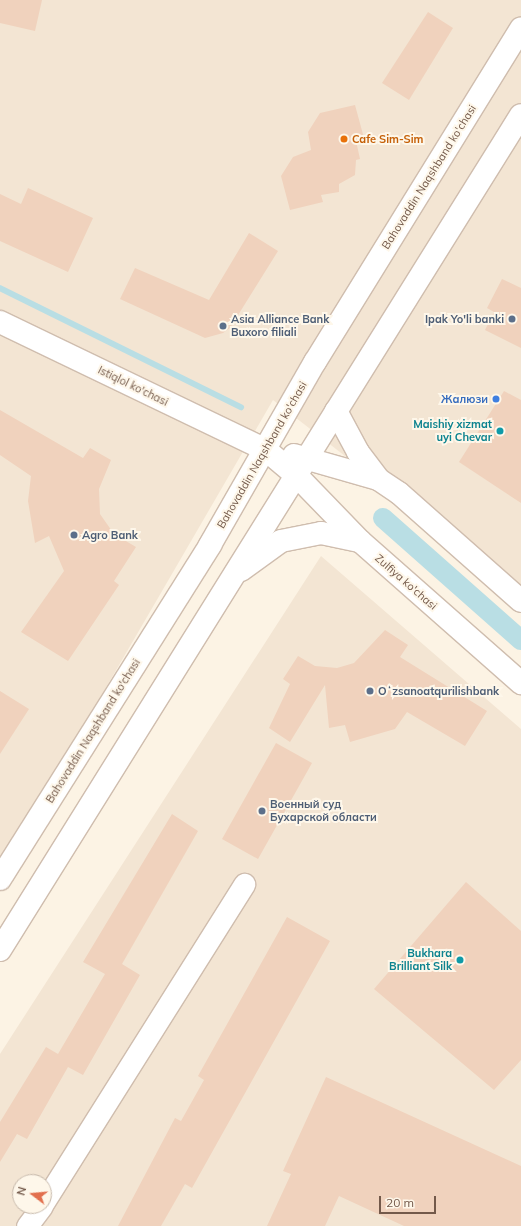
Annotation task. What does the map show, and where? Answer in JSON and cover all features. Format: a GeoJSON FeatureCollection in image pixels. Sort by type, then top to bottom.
{"type":"FeatureCollection","features":[{"type":"Feature","properties":{"kind":"main road","name":"Bahovaddin Naqshband ko'chasi"},"geometry":{"type":"LineString","coordinates":[[0,879],[266,450],[366,277],[521,29]]}},
{"type":"Feature","properties":{"kind":"main road"},"geometry":{"type":"LineString","coordinates":[[0,950],[229,579],[297,476],[521,115]]}},
{"type":"Feature","properties":{"kind":"main road","name":"Istiqlol ko'chasi"},"geometry":{"type":"LineString","coordinates":[[0,322],[266,450]]}},
{"type":"Feature","properties":{"kind":"main road"},"geometry":{"type":"LineString","coordinates":[[336,411],[358,452],[378,479]]}},
{"type":"Feature","properties":{"kind":"main road"},"geometry":{"type":"LineString","coordinates":[[266,450],[308,458],[378,479],[400,493],[521,601]]}},
{"type":"Feature","properties":{"kind":"main road","name":"Zulfiya ko'chasi"},"geometry":{"type":"LineString","coordinates":[[266,450],[297,476],[360,541],[521,683]]}},
{"type":"Feature","properties":{"kind":"main road"},"geometry":{"type":"LineString","coordinates":[[229,579],[280,541],[321,533],[360,541]]}},
{"type":"Feature","properties":{"kind":"street"},"geometry":{"type":"LineString","coordinates":[[52,1189],[244,884]]}},
{"type":"Feature","properties":{"kind":"street"},"geometry":{"type":"LineString","coordinates":[[27,1226],[36,1214]]}},
{"type":"Feature","properties":{"kind":"shaded area"},"geometry":{"type":"Polygon","coordinates":[[[0,0],[521,0],[521,593],[273,400],[0,870],[0,0]]]}},
{"type":"Feature","properties":{"kind":"shaded area"},"geometry":{"type":"Polygon","coordinates":[[[321,556],[521,729],[521,1226],[0,1226],[0,1054],[321,556]]]}},
{"type":"Feature","properties":{"kind":"building"},"geometry":{"type":"Polygon","coordinates":[[[0,0],[42,0],[35,31],[0,23],[0,0]]]}},
{"type":"Feature","properties":{"kind":"building"},"geometry":{"type":"Polygon","coordinates":[[[428,12],[453,28],[409,100],[382,83],[428,12]]]}},
{"type":"Feature","properties":{"kind":"building"},"geometry":{"type":"Polygon","coordinates":[[[355,105],[364,138],[356,141],[360,159],[356,160],[355,175],[339,184],[339,192],[321,195],[323,202],[290,210],[281,176],[293,157],[311,150],[308,132],[320,113],[355,105]]]}},
{"type":"Feature","properties":{"kind":"building"},"geometry":{"type":"Polygon","coordinates":[[[28,188],[93,218],[68,272],[0,241],[0,194],[21,204],[28,188]]]}},
{"type":"Feature","properties":{"kind":"building"},"geometry":{"type":"Polygon","coordinates":[[[249,233],[278,251],[230,328],[223,333],[205,338],[120,299],[135,268],[209,300],[249,233]]]}},
{"type":"Feature","properties":{"kind":"building"},"geometry":{"type":"Polygon","coordinates":[[[502,279],[521,288],[521,348],[485,330],[494,312],[487,308],[502,279]]]}},
{"type":"Feature","properties":{"kind":"building","name":"Maishiy xizmat uyi Chevar"},"geometry":{"type":"Polygon","coordinates":[[[504,391],[521,400],[521,503],[459,462],[504,391]]]}},
{"type":"Feature","properties":{"kind":"building","name":"Agro Bank"},"geometry":{"type":"Polygon","coordinates":[[[0,410],[83,458],[90,448],[111,460],[99,489],[100,514],[114,534],[136,547],[114,581],[119,585],[68,661],[21,632],[64,571],[49,536],[35,543],[28,501],[31,476],[0,455],[0,410]]]}},
{"type":"Feature","properties":{"kind":"building","name":"Oʻzsanoatqurilishbank"},"geometry":{"type":"Polygon","coordinates":[[[385,630],[408,645],[400,657],[487,711],[465,746],[407,712],[395,729],[350,742],[345,725],[329,728],[325,685],[290,742],[269,728],[290,684],[283,679],[298,656],[315,666],[337,668],[354,663],[385,630]]]}},
{"type":"Feature","properties":{"kind":"building"},"geometry":{"type":"Polygon","coordinates":[[[0,691],[29,709],[0,754],[0,691]]]}},
{"type":"Feature","properties":{"kind":"building","name":"Военный суд Бухарской области"},"geometry":{"type":"Polygon","coordinates":[[[276,743],[312,763],[258,859],[222,839],[276,743]]]}},
{"type":"Feature","properties":{"kind":"building"},"geometry":{"type":"Polygon","coordinates":[[[172,814],[198,831],[122,964],[140,975],[83,1075],[68,1067],[27,1139],[17,1134],[0,1162],[0,1122],[46,1047],[58,1054],[105,974],[83,962],[172,814]]]}},
{"type":"Feature","properties":{"kind":"building","name":"Bukhara Brilliant Silk"},"geometry":{"type":"Polygon","coordinates":[[[466,882],[521,931],[521,1060],[494,1090],[374,989],[466,882]]]}},
{"type":"Feature","properties":{"kind":"building"},"geometry":{"type":"Polygon","coordinates":[[[287,917],[330,941],[192,1188],[185,1184],[161,1226],[118,1226],[175,1118],[181,1121],[204,1080],[198,1076],[287,917]]]}},
{"type":"Feature","properties":{"kind":"building"},"geometry":{"type":"Polygon","coordinates":[[[326,1077],[521,1166],[521,1226],[404,1226],[339,1196],[325,1226],[267,1226],[291,1174],[283,1171],[326,1077]]]}},
{"type":"Feature","properties":{"kind":"waterway"},"geometry":{"type":"LineString","coordinates":[[0,288],[241,407]]}},
{"type":"Feature","properties":{"kind":"waterway"},"geometry":{"type":"LineString","coordinates":[[383,518],[521,640]]}},
{"type":"Feature","properties":{"kind":"place","name":"Cafe Sim-Sim"},"geometry":{"type":"Point","coordinates":[344,139]}},
{"type":"Feature","properties":{"kind":"place","name":"Ipak Yo'li banki"},"geometry":{"type":"Point","coordinates":[512,319]}},
{"type":"Feature","properties":{"kind":"place","name":"Asia Alliance Bank Buxoro filiali"},"geometry":{"type":"Point","coordinates":[223,326]}},
{"type":"Feature","properties":{"kind":"place","name":"Жалюзи"},"geometry":{"type":"Point","coordinates":[496,399]}},
{"type":"Feature","properties":{"kind":"place","name":"Maishiy xizmat uyi Chevar"},"geometry":{"type":"Point","coordinates":[500,431]}},
{"type":"Feature","properties":{"kind":"place","name":"Agro Bank"},"geometry":{"type":"Point","coordinates":[74,535]}},
{"type":"Feature","properties":{"kind":"place","name":"Oʻzsanoatqurilishbank"},"geometry":{"type":"Point","coordinates":[370,691]}},
{"type":"Feature","properties":{"kind":"place","name":"Военный суд Бухарской области"},"geometry":{"type":"Point","coordinates":[262,811]}},
{"type":"Feature","properties":{"kind":"place","name":"Bukhara Brilliant Silk"},"geometry":{"type":"Point","coordinates":[460,960]}}]}
